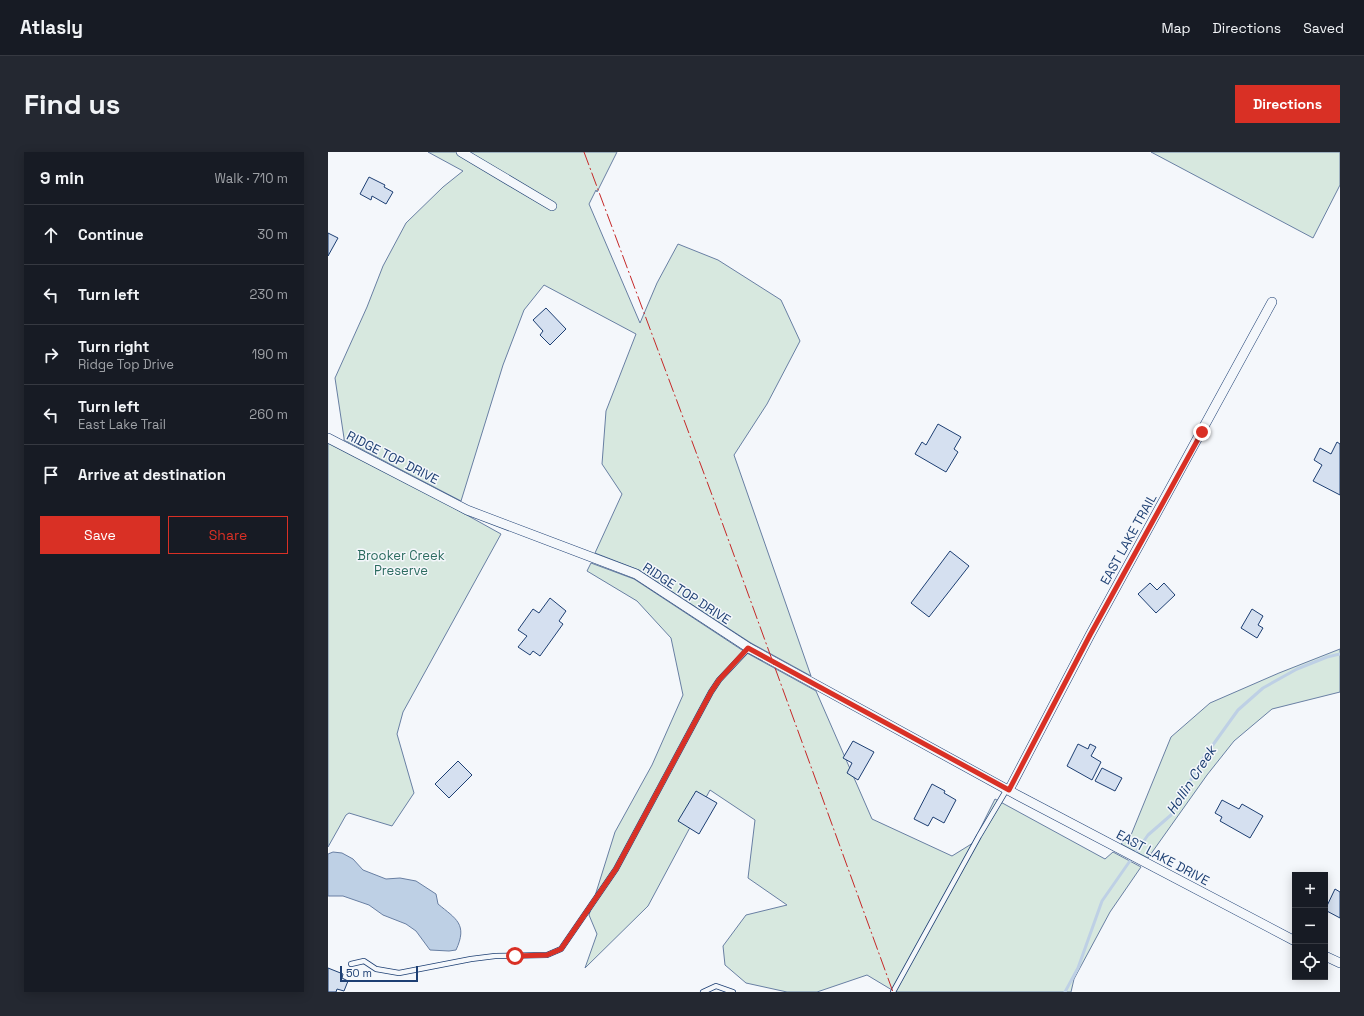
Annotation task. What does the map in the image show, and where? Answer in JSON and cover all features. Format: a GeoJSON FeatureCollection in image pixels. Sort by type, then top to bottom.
{"type":"FeatureCollection","features":[{"type":"Feature","properties":{"kind":"street"},"geometry":{"type":"LineString","coordinates":[[461,152],[552,206]]}},
{"type":"Feature","properties":{"kind":"street","name":"EAST LAKE TRAIL"},"geometry":{"type":"LineString","coordinates":[[1008,790],[1090,635],[1272,302]]}},
{"type":"Feature","properties":{"kind":"street","name":"RIDGE TOP DRIVE"},"geometry":{"type":"LineString","coordinates":[[328,438],[467,510],[636,574],[748,648],[1019,796]]}},
{"type":"Feature","properties":{"kind":"street","name":"EAST LAKE DRIVE"},"geometry":{"type":"LineString","coordinates":[[1019,796],[1292,939]]}},
{"type":"Feature","properties":{"kind":"street"},"geometry":{"type":"LineString","coordinates":[[1328,957],[1340,963]]}},
{"type":"Feature","properties":{"kind":"lane"},"geometry":{"type":"LineString","coordinates":[[351,964],[364,961],[376,969],[399,973],[495,956],[547,955],[561,949],[616,869],[711,692],[719,680],[748,648]]}},
{"type":"Feature","properties":{"kind":"lane"},"geometry":{"type":"LineString","coordinates":[[893,992],[979,836],[1008,790]]}},
{"type":"Feature","properties":{"kind":"lane"},"geometry":{"type":"LineString","coordinates":[[703,992],[716,986],[732,992]]}},
{"type":"Feature","properties":{"kind":"green space"},"geometry":{"type":"Polygon","coordinates":[[[428,152],[617,152],[597,192],[596,190],[589,204],[640,323],[657,283],[678,244],[718,260],[781,300],[800,341],[767,404],[734,455],[811,676],[751,643],[639,570],[595,553],[622,494],[602,464],[606,411],[636,334],[544,285],[524,310],[503,365],[461,501],[344,440],[335,378],[367,307],[383,266],[406,223],[443,187],[463,171],[428,152]]]}},
{"type":"Feature","properties":{"kind":"green space"},"geometry":{"type":"Polygon","coordinates":[[[1151,152],[1340,152],[1340,185],[1313,238],[1151,152]]]}},
{"type":"Feature","properties":{"kind":"green space","name":"Brooker Creek Preserve"},"geometry":{"type":"Polygon","coordinates":[[[328,438],[501,534],[403,712],[397,734],[414,793],[392,826],[349,813],[346,815],[328,847],[328,438]]]}},
{"type":"Feature","properties":{"kind":"green space"},"geometry":{"type":"Polygon","coordinates":[[[591,563],[634,579],[745,652],[816,691],[872,819],[952,856],[973,843],[995,799],[1105,859],[1113,852],[1141,867],[1110,912],[1074,979],[1071,992],[892,992],[892,990],[867,975],[817,992],[787,992],[746,983],[725,965],[723,946],[746,915],[787,905],[748,878],[755,820],[710,790],[648,906],[585,968],[597,934],[589,915],[615,832],[652,765],[683,695],[671,638],[637,601],[587,571],[591,563]]]}},
{"type":"Feature","properties":{"kind":"green space"},"geometry":{"type":"Polygon","coordinates":[[[1340,649],[1340,692],[1272,709],[1234,741],[1207,775],[1148,858],[1121,844],[1131,835],[1171,737],[1210,703],[1279,673],[1340,649]]]}},
{"type":"Feature","properties":{"kind":"water"},"geometry":{"type":"Polygon","coordinates":[[[333,852],[342,853],[353,859],[363,870],[386,879],[400,878],[416,881],[436,894],[438,904],[455,918],[460,928],[461,934],[456,950],[430,950],[416,931],[406,924],[383,915],[369,905],[343,896],[328,896],[328,854],[333,852]]]}},
{"type":"Feature","properties":{"kind":"building"},"geometry":{"type":"Polygon","coordinates":[[[369,177],[385,185],[384,187],[393,192],[386,204],[372,196],[371,200],[360,194],[369,177]]]}},
{"type":"Feature","properties":{"kind":"building"},"geometry":{"type":"Polygon","coordinates":[[[328,233],[338,238],[328,256],[328,233]]]}},
{"type":"Feature","properties":{"kind":"building"},"geometry":{"type":"Polygon","coordinates":[[[546,308],[566,329],[550,345],[540,335],[543,331],[533,320],[546,308]]]}},
{"type":"Feature","properties":{"kind":"building"},"geometry":{"type":"Polygon","coordinates":[[[938,424],[961,437],[954,449],[958,452],[946,472],[915,454],[922,442],[926,445],[938,424]]]}},
{"type":"Feature","properties":{"kind":"building"},"geometry":{"type":"Polygon","coordinates":[[[1337,442],[1340,444],[1340,495],[1313,481],[1322,465],[1314,460],[1320,448],[1331,454],[1337,442]]]}},
{"type":"Feature","properties":{"kind":"building"},"geometry":{"type":"Polygon","coordinates":[[[950,551],[969,566],[929,617],[911,603],[950,551]]]}},
{"type":"Feature","properties":{"kind":"building"},"geometry":{"type":"Polygon","coordinates":[[[1150,583],[1157,590],[1164,583],[1175,595],[1156,613],[1138,594],[1150,583]]]}},
{"type":"Feature","properties":{"kind":"building"},"geometry":{"type":"Polygon","coordinates":[[[550,598],[566,611],[559,621],[563,624],[540,656],[533,651],[530,655],[518,647],[527,636],[518,630],[533,609],[539,613],[550,598]]]}},
{"type":"Feature","properties":{"kind":"building"},"geometry":{"type":"Polygon","coordinates":[[[1252,609],[1263,616],[1258,625],[1263,628],[1257,638],[1241,628],[1252,609]]]}},
{"type":"Feature","properties":{"kind":"building"},"geometry":{"type":"Polygon","coordinates":[[[853,741],[874,752],[858,780],[847,773],[852,763],[843,758],[853,741]]]}},
{"type":"Feature","properties":{"kind":"building"},"geometry":{"type":"Polygon","coordinates":[[[1078,744],[1088,749],[1090,744],[1096,747],[1091,756],[1101,762],[1092,780],[1067,766],[1078,744]]]}},
{"type":"Feature","properties":{"kind":"building"},"geometry":{"type":"Polygon","coordinates":[[[458,761],[472,775],[449,798],[435,784],[458,761]]]}},
{"type":"Feature","properties":{"kind":"building"},"geometry":{"type":"Polygon","coordinates":[[[1102,768],[1122,778],[1115,791],[1095,781],[1102,768]]]}},
{"type":"Feature","properties":{"kind":"building"},"geometry":{"type":"Polygon","coordinates":[[[932,784],[945,791],[944,793],[956,800],[944,823],[933,817],[928,826],[914,819],[932,784]]]}},
{"type":"Feature","properties":{"kind":"building"},"geometry":{"type":"Polygon","coordinates":[[[696,791],[717,803],[699,834],[678,821],[696,791]]]}},
{"type":"Feature","properties":{"kind":"building"},"geometry":{"type":"Polygon","coordinates":[[[1222,800],[1239,809],[1242,804],[1263,816],[1250,838],[1220,821],[1222,817],[1215,813],[1222,800]]]}},
{"type":"Feature","properties":{"kind":"building"},"geometry":{"type":"Polygon","coordinates":[[[1335,889],[1340,892],[1340,918],[1328,912],[1328,904],[1335,889]]]}},
{"type":"Feature","properties":{"kind":"building"},"geometry":{"type":"Polygon","coordinates":[[[328,968],[343,974],[342,978],[348,981],[344,991],[337,989],[336,992],[328,992],[328,968]]]}},
{"type":"Feature","properties":{"kind":"waterway","name":"Hollin Creek"},"geometry":{"type":"LineString","coordinates":[[1065,992],[1078,968],[1102,901],[1148,835],[1171,815],[1202,760],[1238,710],[1263,688],[1297,669],[1327,657],[1340,654]]}},
{"type":"Feature","properties":{"kind":"power"},"geometry":{"type":"LineString","coordinates":[[584,152],[715,503],[893,992]]}},
{"type":"Feature","properties":{"kind":"route"},"geometry":{"type":"LineString","coordinates":[[515,956],[547,955],[561,949],[616,869],[672,762],[711,692],[719,680],[748,648],[1009,790],[1090,635],[1202,432]]}}]}
